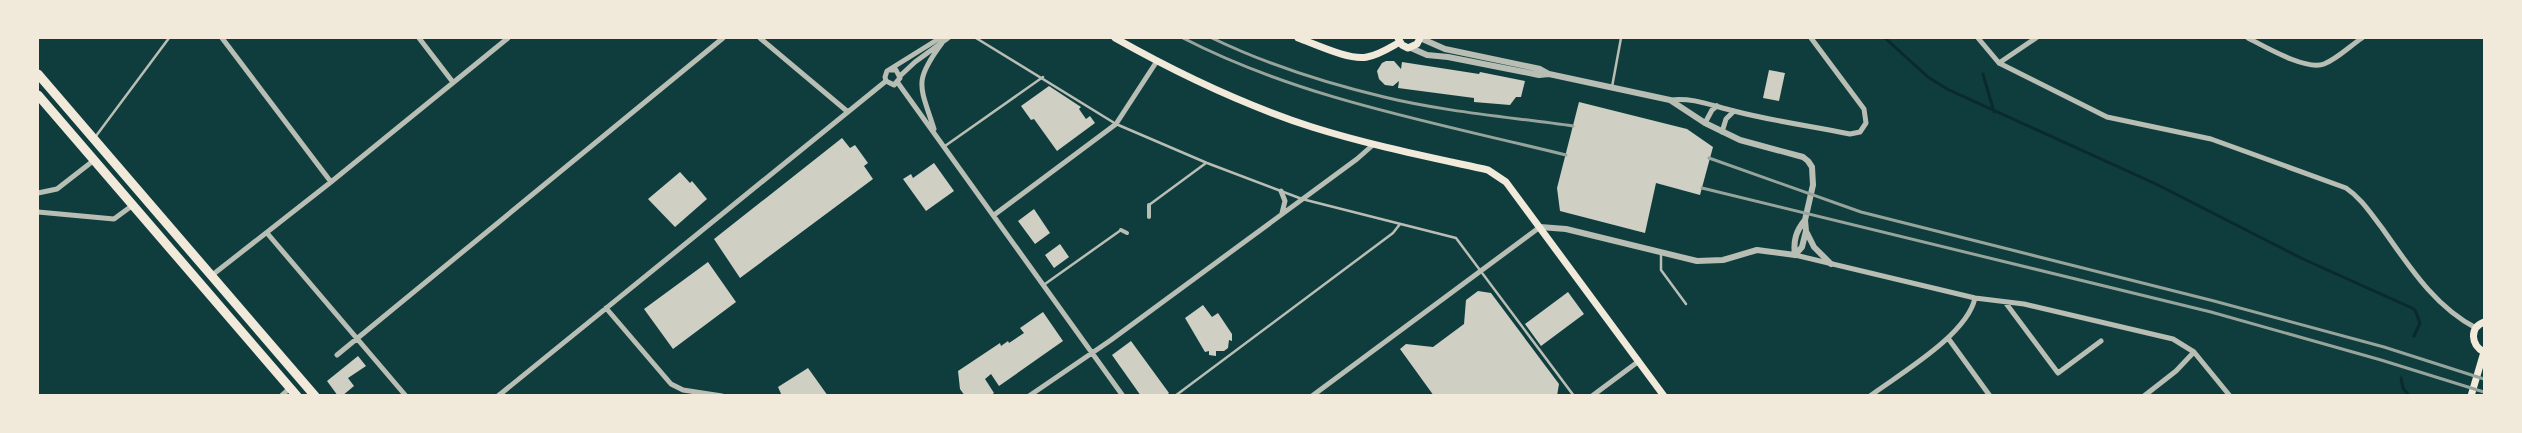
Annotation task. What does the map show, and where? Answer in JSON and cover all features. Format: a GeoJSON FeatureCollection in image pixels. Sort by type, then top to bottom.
{"type":"FeatureCollection","features":[{"type":"Feature","properties":{"kind":"highway"},"geometry":{"type":"LineString","coordinates":[[38,74],[315,396]]}},
{"type":"Feature","properties":{"kind":"highway"},"geometry":{"type":"LineString","coordinates":[[38,95],[297,396]]}},
{"type":"Feature","properties":{"kind":"main road"},"geometry":{"type":"LineString","coordinates":[[1115,38],[1157,61],[1294,121],[1374,143],[1483,169],[1502,178],[1664,396]]}},
{"type":"Feature","properties":{"kind":"main road"},"geometry":{"type":"LineString","coordinates":[[1298,38],[1351,56],[1364,58],[1378,54],[1399,40],[1405,47],[1412,48],[1420,38]]}},
{"type":"Feature","properties":{"kind":"main road"},"geometry":{"type":"LineString","coordinates":[[2471,396],[2484,352],[2474,341],[2476,328],[2484,322]]}},
{"type":"Feature","properties":{"kind":"street"},"geometry":{"type":"LineString","coordinates":[[222,38],[331,182]]}},
{"type":"Feature","properties":{"kind":"street"},"geometry":{"type":"LineString","coordinates":[[419,38],[452,81]]}},
{"type":"Feature","properties":{"kind":"street"},"geometry":{"type":"LineString","coordinates":[[211,276],[331,182],[452,81],[508,38]]}},
{"type":"Feature","properties":{"kind":"street"},"geometry":{"type":"LineString","coordinates":[[337,354],[723,38]]}},
{"type":"Feature","properties":{"kind":"street"},"geometry":{"type":"LineString","coordinates":[[760,38],[848,112]]}},
{"type":"Feature","properties":{"kind":"street"},"geometry":{"type":"LineString","coordinates":[[898,83],[891,85],[886,81],[885,76],[888,71],[941,40],[948,38]]}},
{"type":"Feature","properties":{"kind":"street"},"geometry":{"type":"LineString","coordinates":[[1420,38],[1445,49],[1540,69],[1548,74]]}},
{"type":"Feature","properties":{"kind":"street"},"geometry":{"type":"LineString","coordinates":[[1670,100],[1681,98],[1734,111],[1850,134],[1860,132],[1866,123],[1864,109],[1811,38]]}},
{"type":"Feature","properties":{"kind":"street"},"geometry":{"type":"LineString","coordinates":[[1978,38],[1999,62],[2107,117],[2211,139],[2346,188],[2361,201],[2423,284],[2451,312],[2476,328]]}},
{"type":"Feature","properties":{"kind":"street"},"geometry":{"type":"LineString","coordinates":[[1999,62],[2036,38]]}},
{"type":"Feature","properties":{"kind":"street"},"geometry":{"type":"LineString","coordinates":[[2248,38],[2303,63],[2316,66],[2331,60],[2362,38]]}},
{"type":"Feature","properties":{"kind":"street"},"geometry":{"type":"LineString","coordinates":[[898,83],[900,76],[941,40]]}},
{"type":"Feature","properties":{"kind":"street"},"geometry":{"type":"LineString","coordinates":[[936,134],[923,96],[922,78],[925,66],[941,40]]}},
{"type":"Feature","properties":{"kind":"street"},"geometry":{"type":"LineString","coordinates":[[1412,48],[1427,55],[1448,57],[1539,75],[1548,74],[1670,100],[1705,123],[1740,140],[1803,157],[1812,167],[1813,185],[1805,220],[1806,231],[1802,247],[1795,255]]}},
{"type":"Feature","properties":{"kind":"street"},"geometry":{"type":"LineString","coordinates":[[994,215],[1116,124],[1157,61]]}},
{"type":"Feature","properties":{"kind":"street"},"geometry":{"type":"LineString","coordinates":[[888,71],[896,70],[900,76]]}},
{"type":"Feature","properties":{"kind":"street"},"geometry":{"type":"LineString","coordinates":[[502,394],[886,81]]}},
{"type":"Feature","properties":{"kind":"street"},"geometry":{"type":"LineString","coordinates":[[898,83],[1123,396]]}},
{"type":"Feature","properties":{"kind":"street"},"geometry":{"type":"LineString","coordinates":[[1705,123],[1712,110],[1717,106]]}},
{"type":"Feature","properties":{"kind":"street"},"geometry":{"type":"LineString","coordinates":[[1722,132],[1726,119],[1734,111]]}},
{"type":"Feature","properties":{"kind":"street"},"geometry":{"type":"LineString","coordinates":[[1029,396],[1357,159],[1374,143]]}},
{"type":"Feature","properties":{"kind":"street"},"geometry":{"type":"LineString","coordinates":[[38,193],[56,189],[93,160]]}},
{"type":"Feature","properties":{"kind":"street"},"geometry":{"type":"LineString","coordinates":[[1280,215],[1285,202],[1281,191]]}},
{"type":"Feature","properties":{"kind":"street"},"geometry":{"type":"LineString","coordinates":[[38,212],[114,219],[133,205]]}},
{"type":"Feature","properties":{"kind":"street"},"geometry":{"type":"LineString","coordinates":[[1149,205],[1149,217]]}},
{"type":"Feature","properties":{"kind":"street"},"geometry":{"type":"LineString","coordinates":[[1795,255],[1793,244],[1798,229],[1805,220]]}},
{"type":"Feature","properties":{"kind":"street"},"geometry":{"type":"LineString","coordinates":[[1312,396],[1540,227],[1566,229],[1708,262],[1723,260],[1757,250],[1795,255],[1975,298],[2090,318],[2161,335],[2184,345],[2194,352],[2230,396]]}},
{"type":"Feature","properties":{"kind":"street"},"geometry":{"type":"LineString","coordinates":[[1121,230],[1127,233]]}},
{"type":"Feature","properties":{"kind":"street"},"geometry":{"type":"LineString","coordinates":[[1806,231],[1814,247],[1831,264]]}},
{"type":"Feature","properties":{"kind":"street"},"geometry":{"type":"LineString","coordinates":[[267,232],[406,396]]}},
{"type":"Feature","properties":{"kind":"street"},"geometry":{"type":"LineString","coordinates":[[1870,396],[1948,338],[1967,318],[1975,298]]}},
{"type":"Feature","properties":{"kind":"street"},"geometry":{"type":"LineString","coordinates":[[2005,302],[2058,373],[2101,341]]}},
{"type":"Feature","properties":{"kind":"street"},"geometry":{"type":"LineString","coordinates":[[606,308],[671,384],[683,390],[715,393],[722,396]]}},
{"type":"Feature","properties":{"kind":"street"},"geometry":{"type":"LineString","coordinates":[[1948,338],[1990,396]]}},
{"type":"Feature","properties":{"kind":"street"},"geometry":{"type":"LineString","coordinates":[[2144,396],[2176,371],[2194,352]]}},
{"type":"Feature","properties":{"kind":"street"},"geometry":{"type":"LineString","coordinates":[[1592,396],[1639,361]]}},
{"type":"Feature","properties":{"kind":"street"},"geometry":{"type":"LineString","coordinates":[[281,396],[290,388]]}},
{"type":"Feature","properties":{"kind":"lane"},"geometry":{"type":"LineString","coordinates":[[94,140],[169,38]]}},
{"type":"Feature","properties":{"kind":"lane"},"geometry":{"type":"LineString","coordinates":[[976,38],[1043,77],[1116,124],[1207,163],[1302,199],[1456,238],[1574,396]]}},
{"type":"Feature","properties":{"kind":"lane"},"geometry":{"type":"LineString","coordinates":[[1612,87],[1621,38]]}},
{"type":"Feature","properties":{"kind":"lane"},"geometry":{"type":"LineString","coordinates":[[945,146],[1043,77]]}},
{"type":"Feature","properties":{"kind":"lane"},"geometry":{"type":"LineString","coordinates":[[1149,205],[1207,163]]}},
{"type":"Feature","properties":{"kind":"lane"},"geometry":{"type":"LineString","coordinates":[[1175,396],[1393,233],[1400,224]]}},
{"type":"Feature","properties":{"kind":"lane"},"geometry":{"type":"LineString","coordinates":[[1044,284],[1121,230]]}},
{"type":"Feature","properties":{"kind":"lane"},"geometry":{"type":"LineString","coordinates":[[1661,252],[1661,270],[1686,304]]}},
{"type":"Feature","properties":{"kind":"building"},"geometry":{"type":"Polygon","coordinates":[[[1394,61],[1401,69],[1402,62],[1479,74],[1480,72],[1525,81],[1521,97],[1516,97],[1510,105],[1474,102],[1474,98],[1398,88],[1399,81],[1393,86],[1385,85],[1379,79],[1377,71],[1382,63],[1394,61]]]}},
{"type":"Feature","properties":{"kind":"building"},"geometry":{"type":"Polygon","coordinates":[[[1769,70],[1785,73],[1779,101],[1763,98],[1769,70]]]}},
{"type":"Feature","properties":{"kind":"building"},"geometry":{"type":"Polygon","coordinates":[[[1049,86],[1081,107],[1079,109],[1086,119],[1090,116],[1095,123],[1057,151],[1034,119],[1031,120],[1021,106],[1049,86]]]}},
{"type":"Feature","properties":{"kind":"building"},"geometry":{"type":"Polygon","coordinates":[[[1579,102],[1687,129],[1713,147],[1700,195],[1656,183],[1645,233],[1560,211],[1557,188],[1579,102]]]}},
{"type":"Feature","properties":{"kind":"building"},"geometry":{"type":"Polygon","coordinates":[[[842,138],[850,148],[855,145],[868,163],[864,166],[873,179],[740,278],[714,239],[842,138]]]}},
{"type":"Feature","properties":{"kind":"building"},"geometry":{"type":"Polygon","coordinates":[[[934,163],[954,191],[926,211],[903,179],[911,174],[913,178],[934,163]]]}},
{"type":"Feature","properties":{"kind":"building"},"geometry":{"type":"Polygon","coordinates":[[[680,172],[690,183],[692,181],[707,199],[675,227],[648,199],[680,172]]]}},
{"type":"Feature","properties":{"kind":"building"},"geometry":{"type":"Polygon","coordinates":[[[1034,209],[1050,233],[1035,244],[1018,221],[1034,209]]]}},
{"type":"Feature","properties":{"kind":"building"},"geometry":{"type":"Polygon","coordinates":[[[1060,244],[1069,257],[1054,268],[1045,255],[1060,244]]]}},
{"type":"Feature","properties":{"kind":"building"},"geometry":{"type":"Polygon","coordinates":[[[708,262],[736,302],[673,349],[644,309],[708,262]]]}},
{"type":"Feature","properties":{"kind":"building"},"geometry":{"type":"Polygon","coordinates":[[[1478,291],[1491,293],[1559,384],[1557,396],[1434,396],[1400,349],[1406,344],[1433,347],[1464,324],[1466,300],[1478,291]]]}},
{"type":"Feature","properties":{"kind":"building"},"geometry":{"type":"Polygon","coordinates":[[[1568,292],[1584,314],[1541,346],[1525,324],[1568,292]]]}},
{"type":"Feature","properties":{"kind":"building"},"geometry":{"type":"Polygon","coordinates":[[[1203,305],[1212,317],[1218,313],[1232,334],[1232,341],[1229,340],[1228,348],[1224,351],[1216,351],[1216,356],[1209,355],[1209,351],[1205,352],[1185,318],[1203,305]]]}},
{"type":"Feature","properties":{"kind":"building"},"geometry":{"type":"Polygon","coordinates":[[[1043,312],[1063,341],[999,386],[991,374],[985,379],[994,393],[990,396],[965,396],[960,389],[958,371],[1000,343],[1001,346],[1008,341],[1009,343],[1024,333],[1020,328],[1043,312]]]}},
{"type":"Feature","properties":{"kind":"building"},"geometry":{"type":"Polygon","coordinates":[[[1131,341],[1169,393],[1166,396],[1141,396],[1112,355],[1131,341]]]}},
{"type":"Feature","properties":{"kind":"building"},"geometry":{"type":"Polygon","coordinates":[[[358,356],[366,366],[348,378],[354,386],[342,396],[338,396],[327,381],[358,356]]]}},
{"type":"Feature","properties":{"kind":"building"},"geometry":{"type":"Polygon","coordinates":[[[808,368],[828,396],[782,396],[778,387],[808,368]]]}},
{"type":"Feature","properties":{"kind":"waterway"},"geometry":{"type":"LineString","coordinates":[[1885,38],[1928,77],[1947,89],[2156,184],[2303,259],[2412,308],[2415,310],[2420,323],[2414,336]]}},
{"type":"Feature","properties":{"kind":"waterway"},"geometry":{"type":"LineString","coordinates":[[1983,74],[1994,112]]}},
{"type":"Feature","properties":{"kind":"waterway"},"geometry":{"type":"LineString","coordinates":[[2401,378],[2403,388],[2409,396]]}},
{"type":"Feature","properties":{"kind":"railway"},"geometry":{"type":"LineString","coordinates":[[1183,38],[1274,78],[1322,93],[1419,120],[1566,155]]}},
{"type":"Feature","properties":{"kind":"railway"},"geometry":{"type":"LineString","coordinates":[[1212,38],[1296,72],[1384,97],[1454,110],[1573,126]]}},
{"type":"Feature","properties":{"kind":"railway"},"geometry":{"type":"LineString","coordinates":[[1709,158],[1861,212],[2214,301],[2384,347],[2484,379]]}},
{"type":"Feature","properties":{"kind":"railway"},"geometry":{"type":"LineString","coordinates":[[1702,188],[2211,312],[2381,360],[2484,392]]}}]}
